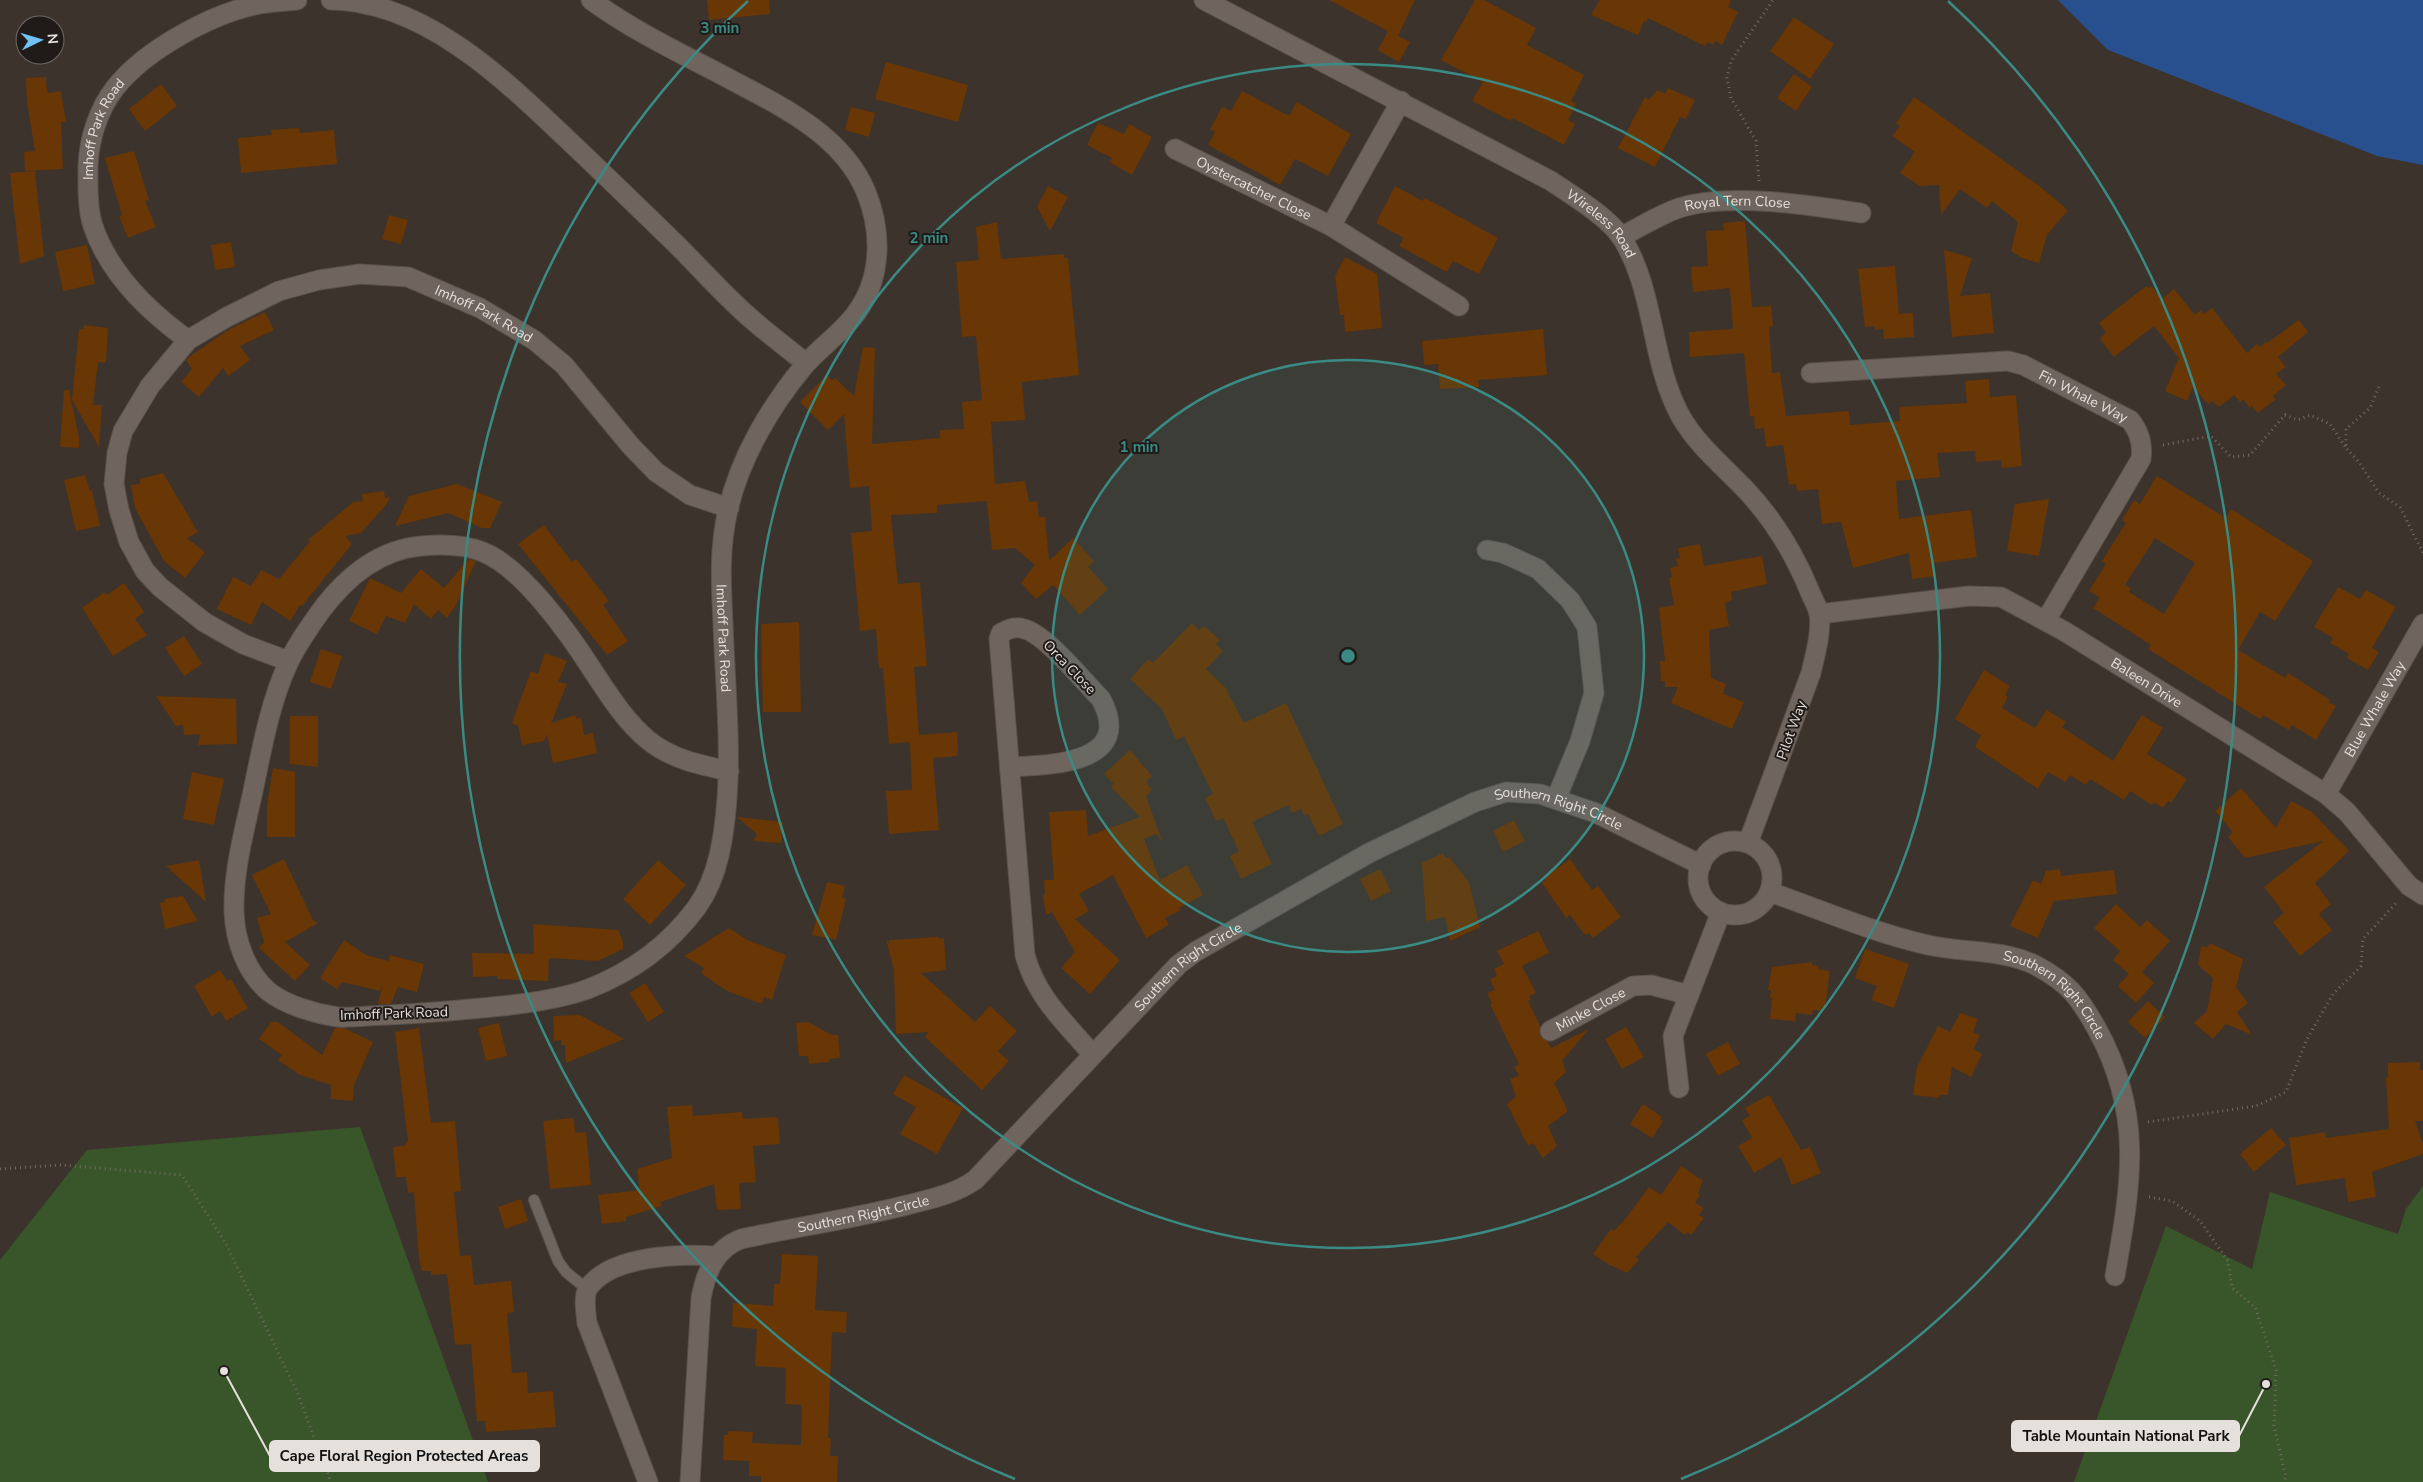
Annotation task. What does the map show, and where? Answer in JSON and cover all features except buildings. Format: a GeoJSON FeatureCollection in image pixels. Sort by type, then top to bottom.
{"type":"FeatureCollection","features":[{"type":"Feature","properties":{"kind":"street","name":"Imhoff Park Road"},"geometry":{"type":"LineString","coordinates":[[188,340],[165,324],[145,306],[106,253],[93,225],[88,187],[89,149],[99,114],[115,88],[145,60],[179,36],[216,17],[251,7],[297,0]]}},
{"type":"Feature","properties":{"kind":"street"},"geometry":{"type":"LineString","coordinates":[[331,0],[349,0],[397,14],[443,36],[480,62],[510,86],[584,155],[747,316],[806,363]]}},
{"type":"Feature","properties":{"kind":"street","name":"Imhoff Park Road"},"geometry":{"type":"LineString","coordinates":[[592,0],[634,28],[788,110],[820,133],[849,163],[865,190],[876,226],[876,270],[860,309],[833,339],[806,363],[775,406],[737,477],[729,508],[722,537],[720,574],[729,771],[725,825],[718,862],[702,901],[667,943],[632,968],[585,991],[535,1002],[443,1013],[338,1017],[295,1006],[269,992],[251,972],[239,944],[234,917],[236,881],[243,838],[263,744],[288,661],[331,596],[358,570],[383,554],[410,547],[442,545],[476,548],[500,560],[534,594],[583,654],[626,719],[644,738],[661,750],[678,758],[729,771]]}},
{"type":"Feature","properties":{"kind":"street","name":"Wireless Road"},"geometry":{"type":"LineString","coordinates":[[1204,0],[1401,101],[1551,181],[1585,204],[1621,237],[1637,269],[1648,304],[1662,371],[1673,402],[1690,432],[1716,462],[1747,491],[1782,538],[1798,564],[1819,614]]}},
{"type":"Feature","properties":{"kind":"street"},"geometry":{"type":"LineString","coordinates":[[1331,226],[1401,101]]}},
{"type":"Feature","properties":{"kind":"street","name":"Oystercatcher Close"},"geometry":{"type":"LineString","coordinates":[[1175,149],[1331,226],[1459,306]]}},
{"type":"Feature","properties":{"kind":"street","name":"Royal Tern Close"},"geometry":{"type":"LineString","coordinates":[[1621,237],[1680,208],[1696,204],[1759,201],[1816,206],[1861,213]]}},
{"type":"Feature","properties":{"kind":"street","name":"Imhoff Park Road"},"geometry":{"type":"LineString","coordinates":[[288,661],[243,644],[204,622],[160,587],[145,571],[128,542],[114,484],[123,431],[150,386],[188,340],[227,317],[279,291],[319,280],[360,274],[408,277],[480,308],[534,340],[564,365],[630,445],[656,472],[690,495],[729,508]]}},
{"type":"Feature","properties":{"kind":"street","name":"Fin Whale Way"},"geometry":{"type":"LineString","coordinates":[[1811,373],[1993,361],[2015,363],[2130,420],[2137,428],[2142,448]]}},
{"type":"Feature","properties":{"kind":"street"},"geometry":{"type":"LineString","coordinates":[[2046,620],[2134,473],[2142,448]]}},
{"type":"Feature","properties":{"kind":"street"},"geometry":{"type":"LineString","coordinates":[[1486,550],[1503,553],[1538,569],[1570,600],[1587,627],[1594,693],[1580,741],[1556,799]]}},
{"type":"Feature","properties":{"kind":"street","name":"Baleen Drive"},"geometry":{"type":"LineString","coordinates":[[1819,614],[1984,595],[2001,597],[2046,620],[2326,794],[2347,812],[2409,886],[2423,895]]}},
{"type":"Feature","properties":{"kind":"street","name":"Pilot Way"},"geometry":{"type":"LineString","coordinates":[[1748,843],[1811,673],[1817,644],[1819,614]]}},
{"type":"Feature","properties":{"kind":"street","name":"Blue Whale Way"},"geometry":{"type":"LineString","coordinates":[[2326,794],[2423,624]]}},
{"type":"Feature","properties":{"kind":"street","name":"Orca Close"},"geometry":{"type":"LineString","coordinates":[[1011,767],[1062,763],[1081,758],[1104,745],[1109,734],[1110,723],[1108,711],[1101,699],[1041,637],[1020,628],[1010,628],[1001,633],[999,639],[1025,955],[1030,973],[1040,994],[1092,1054]]}},
{"type":"Feature","properties":{"kind":"street","name":"Southern Right Circle"},"geometry":{"type":"LineString","coordinates":[[716,1256],[725,1248],[741,1240],[876,1213],[950,1194],[964,1188],[975,1180],[1092,1054],[1186,958],[1369,853],[1490,796],[1506,792],[1540,794],[1596,812],[1701,865]]}},
{"type":"Feature","properties":{"kind":"street"},"geometry":{"type":"LineString","coordinates":[[1736,841],[1748,843],[1760,851],[1768,862],[1772,876],[1770,892],[1761,905],[1748,913],[1735,915],[1721,912],[1711,906],[1702,895],[1698,880],[1701,865],[1709,852],[1722,844],[1736,841]]}},
{"type":"Feature","properties":{"kind":"street","name":"Southern Right Circle"},"geometry":{"type":"LineString","coordinates":[[1770,892],[1902,939],[1930,946],[2013,956],[2061,980],[2079,998],[2107,1047],[2120,1086],[2129,1124],[2129,1194],[2115,1276]]}},
{"type":"Feature","properties":{"kind":"street"},"geometry":{"type":"LineString","coordinates":[[1679,1088],[1673,1036],[1721,912]]}},
{"type":"Feature","properties":{"kind":"street","name":"Minke Close"},"geometry":{"type":"LineString","coordinates":[[1550,1031],[1633,986],[1652,985],[1689,995]]}},
{"type":"Feature","properties":{"kind":"street"},"geometry":{"type":"LineString","coordinates":[[648,1482],[586,1322],[587,1289],[601,1276],[621,1266],[679,1255],[716,1256],[704,1282],[701,1298],[690,1482]]}},
{"type":"Feature","properties":{"kind":"lane"},"geometry":{"type":"LineString","coordinates":[[534,1200],[558,1261],[566,1272],[587,1289]]}},
{"type":"Feature","properties":{"kind":"path"},"geometry":{"type":"LineString","coordinates":[[1759,201],[1759,163],[1756,140],[1731,98],[1727,78],[1731,61],[1773,0]]}},
{"type":"Feature","properties":{"kind":"path"},"geometry":{"type":"LineString","coordinates":[[2346,448],[2346,429],[2370,408],[2379,387]]}},
{"type":"Feature","properties":{"kind":"path"},"geometry":{"type":"LineString","coordinates":[[2142,448],[2211,436],[2230,457],[2250,455],[2285,415],[2298,420],[2310,415],[2330,424],[2346,448],[2359,462],[2379,493],[2400,507],[2423,553]]}},
{"type":"Feature","properties":{"kind":"path"},"geometry":{"type":"LineString","coordinates":[[2129,1124],[2192,1117],[2256,1106],[2286,1092],[2307,1039],[2324,1009],[2333,994],[2361,966],[2363,939],[2398,900]]}},
{"type":"Feature","properties":{"kind":"path"},"geometry":{"type":"LineString","coordinates":[[0,1169],[60,1165],[182,1175],[225,1242],[297,1392],[331,1482]]}},
{"type":"Feature","properties":{"kind":"path"},"geometry":{"type":"LineString","coordinates":[[2129,1194],[2172,1201],[2200,1221],[2228,1261],[2232,1288],[2255,1307],[2276,1370],[2274,1426],[2286,1477],[2284,1482]]}},
{"type":"Feature","properties":{"kind":"green space"},"geometry":{"type":"Polygon","coordinates":[[[360,1127],[488,1482],[0,1482],[0,1260],[87,1150],[360,1127]]]}},
{"type":"Feature","properties":{"kind":"green space"},"geometry":{"type":"Polygon","coordinates":[[[2423,1186],[2423,1482],[2074,1482],[2166,1226],[2252,1269],[2270,1192],[2398,1234],[2406,1209],[2423,1186]]]}},
{"type":"Feature","properties":{"kind":"water"},"geometry":{"type":"Polygon","coordinates":[[[2058,0],[2423,0],[2423,165],[2377,156],[2108,50],[2058,0]]]}},
{"type":"Feature","properties":{"kind":"place","name":"Cape Floral Region Protected Areas"},"geometry":{"type":"Point","coordinates":[224,1371]}},
{"type":"Feature","properties":{"kind":"place","name":"Table Mountain National Park"},"geometry":{"type":"Point","coordinates":[2266,1384]}}]}
